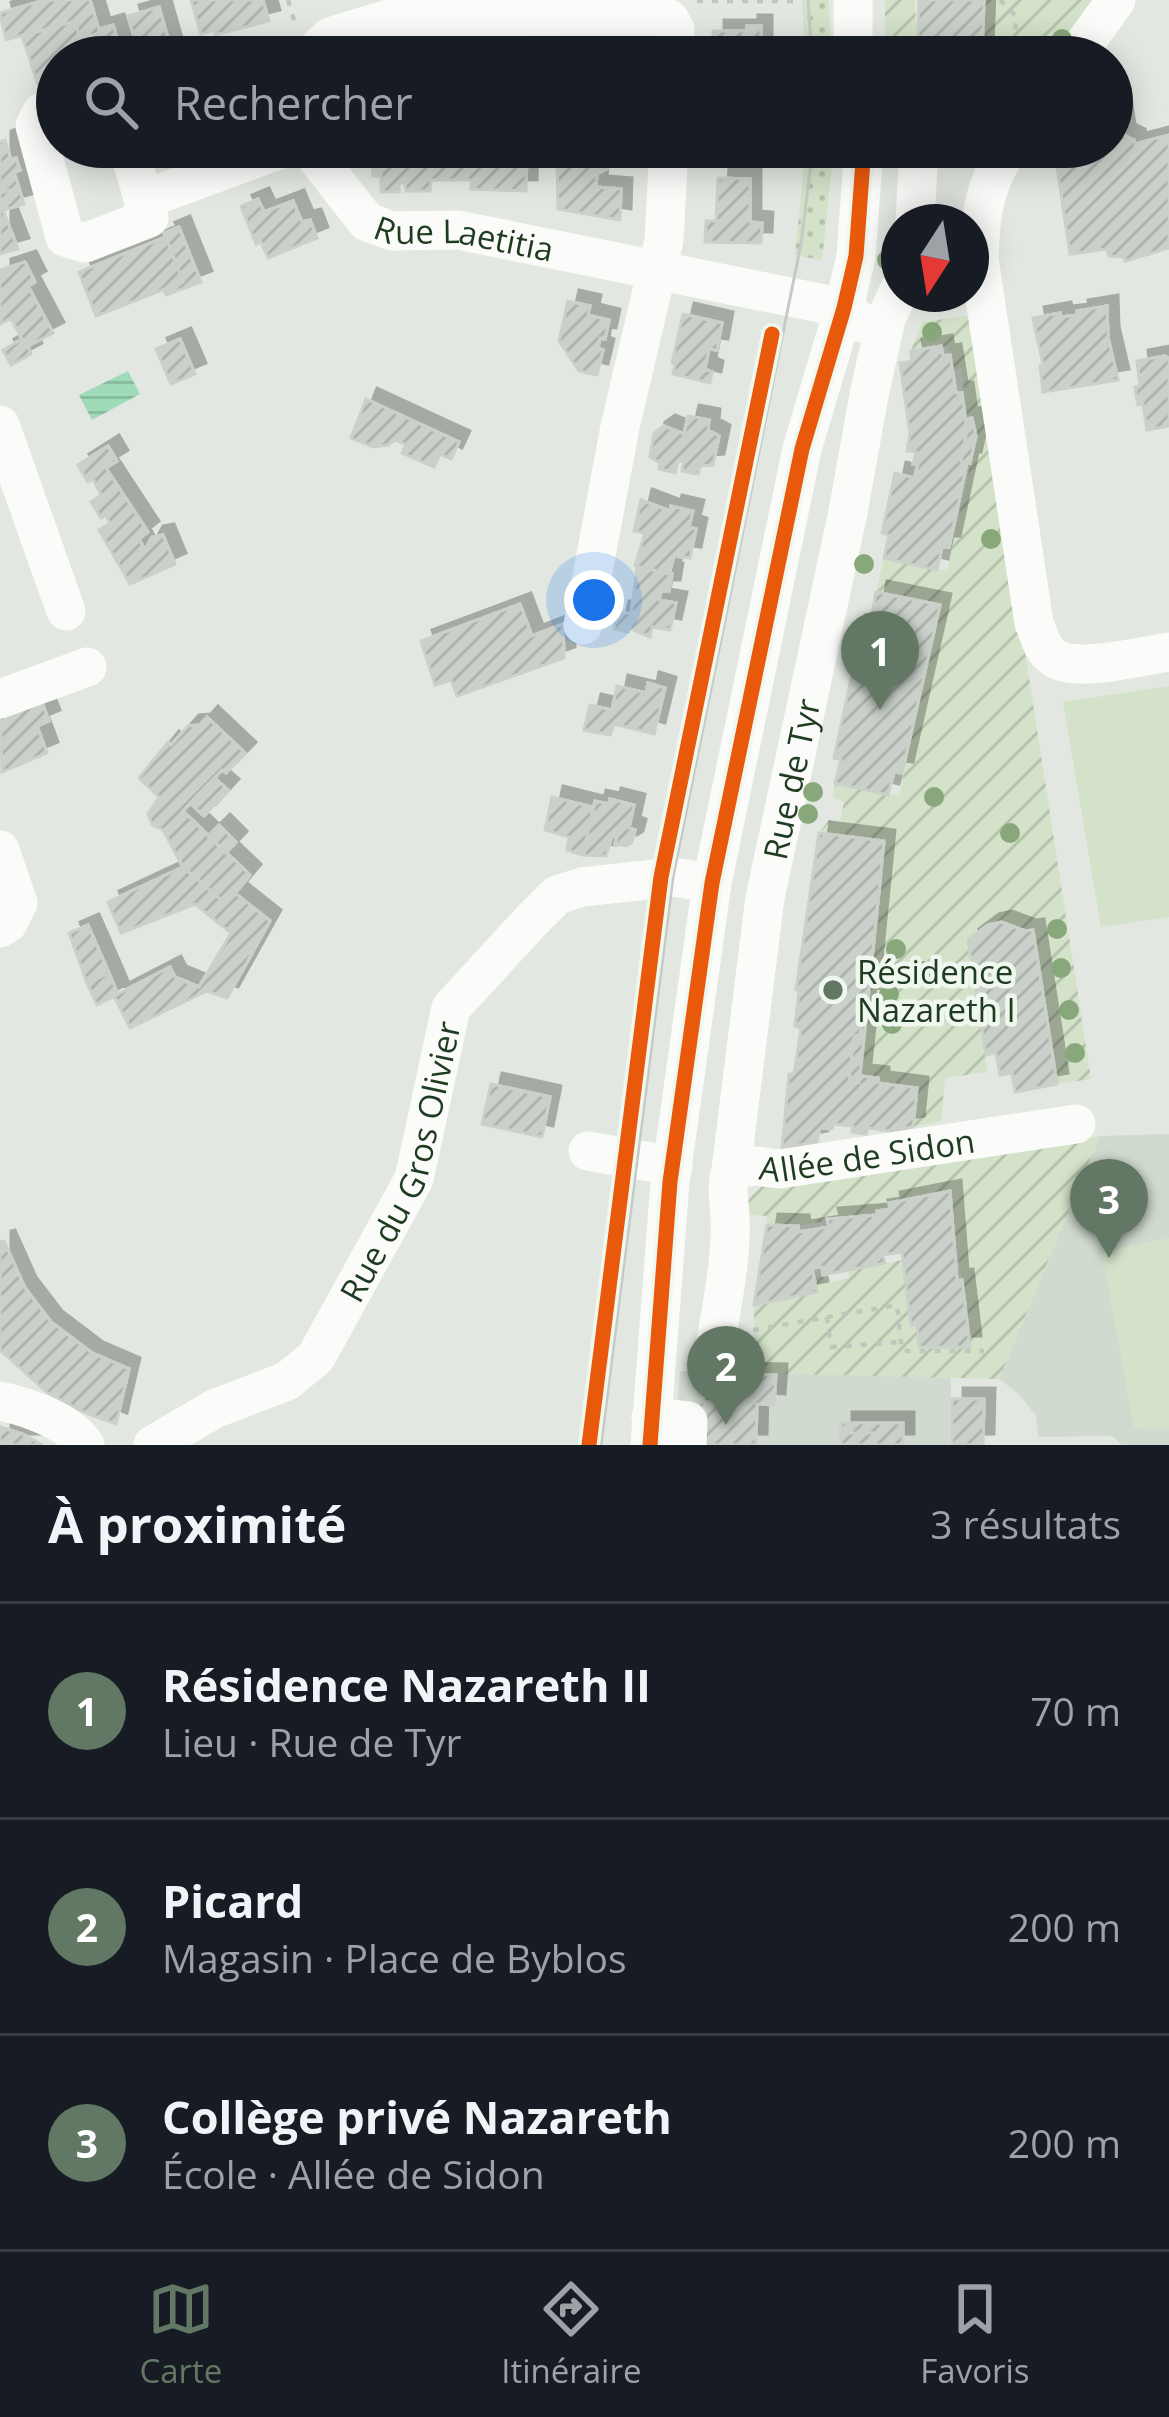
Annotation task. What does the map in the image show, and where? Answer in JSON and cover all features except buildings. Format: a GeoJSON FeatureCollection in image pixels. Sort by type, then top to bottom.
{"type":"FeatureCollection","features":[{"type":"Feature","properties":{"kind":"street"},"geometry":{"type":"LineString","coordinates":[[853,0],[853,36]]}},
{"type":"Feature","properties":{"kind":"street"},"geometry":{"type":"LineString","coordinates":[[1090,36],[1116,0]]}},
{"type":"Feature","properties":{"kind":"street"},"geometry":{"type":"LineString","coordinates":[[334,36],[395,17],[654,16],[669,36]]}},
{"type":"Feature","properties":{"kind":"street"},"geometry":{"type":"LineString","coordinates":[[46,168],[65,237],[85,243],[148,218],[134,168]]}},
{"type":"Feature","properties":{"kind":"street"},"geometry":{"type":"LineString","coordinates":[[142,200],[229,168]]}},
{"type":"Feature","properties":{"kind":"street","name":"Rue Laetitia"},"geometry":{"type":"LineString","coordinates":[[325,168],[367,222],[392,231],[458,230],[844,308]]}},
{"type":"Feature","properties":{"kind":"street"},"geometry":{"type":"LineString","coordinates":[[583,625],[620,427],[664,240],[668,168]]}},
{"type":"Feature","properties":{"kind":"street"},"geometry":{"type":"LineString","coordinates":[[687,1445],[688,1421],[650,1431],[671,1174],[712,883],[802,449],[844,308],[861,221],[863,168]]}},
{"type":"Feature","properties":{"kind":"street"},"geometry":{"type":"LineString","coordinates":[[916,204],[918,168]]}},
{"type":"Feature","properties":{"kind":"street"},"geometry":{"type":"LineString","coordinates":[[998,168],[987,187],[980,218],[979,259],[1034,623],[1046,651],[1074,666],[1169,652]]}},
{"type":"Feature","properties":{"kind":"street","name":"Rue de Tyr"},"geometry":{"type":"LineString","coordinates":[[844,308],[872,325],[885,312]]}},
{"type":"Feature","properties":{"kind":"street","name":"Rue de Tyr"},"geometry":{"type":"LineString","coordinates":[[716,1341],[730,1216],[728,1180],[765,898],[891,312]]}},
{"type":"Feature","properties":{"kind":"street"},"geometry":{"type":"LineString","coordinates":[[0,425],[66,611]]}},
{"type":"Feature","properties":{"kind":"street"},"geometry":{"type":"LineString","coordinates":[[0,699],[87,667]]}},
{"type":"Feature","properties":{"kind":"street"},"geometry":{"type":"LineString","coordinates":[[0,850],[18,903],[0,928]]}},
{"type":"Feature","properties":{"kind":"street","name":"Rue du Gros Olivier"},"geometry":{"type":"LineString","coordinates":[[153,1445],[214,1409],[287,1382],[316,1358],[414,1179],[451,1007],[531,921],[557,895],[582,887],[673,877],[712,883]]}},
{"type":"Feature","properties":{"kind":"street","name":"Allée de Sidon"},"geometry":{"type":"LineString","coordinates":[[588,1151],[671,1174],[728,1180],[756,1166],[780,1169],[1076,1124]]}},
{"type":"Feature","properties":{"kind":"street"},"geometry":{"type":"LineString","coordinates":[[0,1401],[72,1431],[85,1445]]}},
{"type":"Feature","properties":{"kind":"path"},"geometry":{"type":"LineString","coordinates":[[1000,0],[1016,16],[1015,36]]}},
{"type":"Feature","properties":{"kind":"path"},"geometry":{"type":"LineString","coordinates":[[672,36],[687,1],[794,1],[795,20]]}},
{"type":"Feature","properties":{"kind":"path"},"geometry":{"type":"LineString","coordinates":[[716,1341],[752,1330],[897,1305],[902,1351],[984,1351]]}},
{"type":"Feature","properties":{"kind":"path"},"geometry":{"type":"LineString","coordinates":[[827,1317],[832,1347],[901,1342]]}},
{"type":"Feature","properties":{"kind":"shaded area"},"geometry":{"type":"Polygon","coordinates":[[[802,0],[828,0],[831,36],[804,36],[802,0]]]}},
{"type":"Feature","properties":{"kind":"shaded area"},"geometry":{"type":"Polygon","coordinates":[[[885,0],[915,0],[917,36],[885,36],[885,0]]]}},
{"type":"Feature","properties":{"kind":"shaded area"},"geometry":{"type":"Polygon","coordinates":[[[984,0],[1099,0],[1072,36],[983,36],[984,0]]]}},
{"type":"Feature","properties":{"kind":"shaded area"},"geometry":{"type":"Polygon","coordinates":[[[804,168],[832,168],[822,260],[795,255],[804,168]]]}},
{"type":"Feature","properties":{"kind":"shaded area"},"geometry":{"type":"Polygon","coordinates":[[[973,315],[1091,1079],[1057,1084],[1033,930],[995,922],[968,941],[988,1072],[945,1078],[941,1121],[913,1127],[917,1088],[878,1083],[878,1078],[859,1075],[884,841],[819,833],[829,820],[840,822],[844,802],[833,798],[835,783],[899,796],[940,606],[876,592],[884,558],[947,571],[976,436],[972,418],[966,419],[962,368],[952,369],[947,346],[911,351],[922,322],[973,315]]]}},
{"type":"Feature","properties":{"kind":"shaded area"},"geometry":{"type":"Polygon","coordinates":[[[128,371],[140,394],[92,420],[79,395],[128,371]]]}},
{"type":"Feature","properties":{"kind":"shaded area"},"geometry":{"type":"Polygon","coordinates":[[[1169,686],[1169,917],[1101,927],[1063,702],[1169,686]]]}},
{"type":"Feature","properties":{"kind":"shaded area"},"geometry":{"type":"Polygon","coordinates":[[[1169,1134],[1169,1445],[1122,1445],[1112,1436],[1038,1437],[1036,1416],[999,1379],[1100,1136],[1169,1134]]]}},
{"type":"Feature","properties":{"kind":"shaded area"},"geometry":{"type":"Polygon","coordinates":[[[1100,1136],[999,1379],[755,1373],[754,1305],[816,1293],[814,1277],[823,1275],[826,1283],[849,1278],[848,1270],[903,1260],[911,1324],[917,1324],[919,1346],[970,1346],[950,1191],[890,1202],[890,1209],[798,1226],[767,1225],[767,1216],[744,1214],[743,1205],[762,1186],[1100,1136]]]}},
{"type":"Feature","properties":{"kind":"shaded area"},"geometry":{"type":"Polygon","coordinates":[[[1169,1238],[1169,1429],[1134,1428],[1102,1252],[1169,1238]]]}},
{"type":"Feature","properties":{"kind":"shaded area"},"geometry":{"type":"Polygon","coordinates":[[[680,1371],[951,1377],[950,1445],[674,1445],[680,1371]]]}},
{"type":"Feature","properties":{"kind":"tram line"},"geometry":{"type":"LineString","coordinates":[[808,0],[811,36]]}},
{"type":"Feature","properties":{"kind":"tram line"},"geometry":{"type":"LineString","coordinates":[[601,1445],[673,877],[801,244],[810,168]]}},
{"type":"Feature","properties":{"kind":"cycle path"},"geometry":{"type":"LineString","coordinates":[[650,1445],[670,1182],[712,883],[802,449],[856,256],[862,168]]}},
{"type":"Feature","properties":{"kind":"cycle path"},"geometry":{"type":"LineString","coordinates":[[589,1445],[661,877],[772,334]]}},
{"type":"Feature","properties":{"kind":"place","name":"Résidence Nazareth II"},"geometry":{"type":"Point","coordinates":[880,710]}},
{"type":"Feature","properties":{"kind":"place","name":"Résidence Nazareth I"},"geometry":{"type":"Point","coordinates":[833,990]}},
{"type":"Feature","properties":{"kind":"place","name":"Collège privé Nazareth"},"geometry":{"type":"Point","coordinates":[1109,1258]}},
{"type":"Feature","properties":{"kind":"place","name":"Picard"},"geometry":{"type":"Point","coordinates":[726,1425]}}]}
